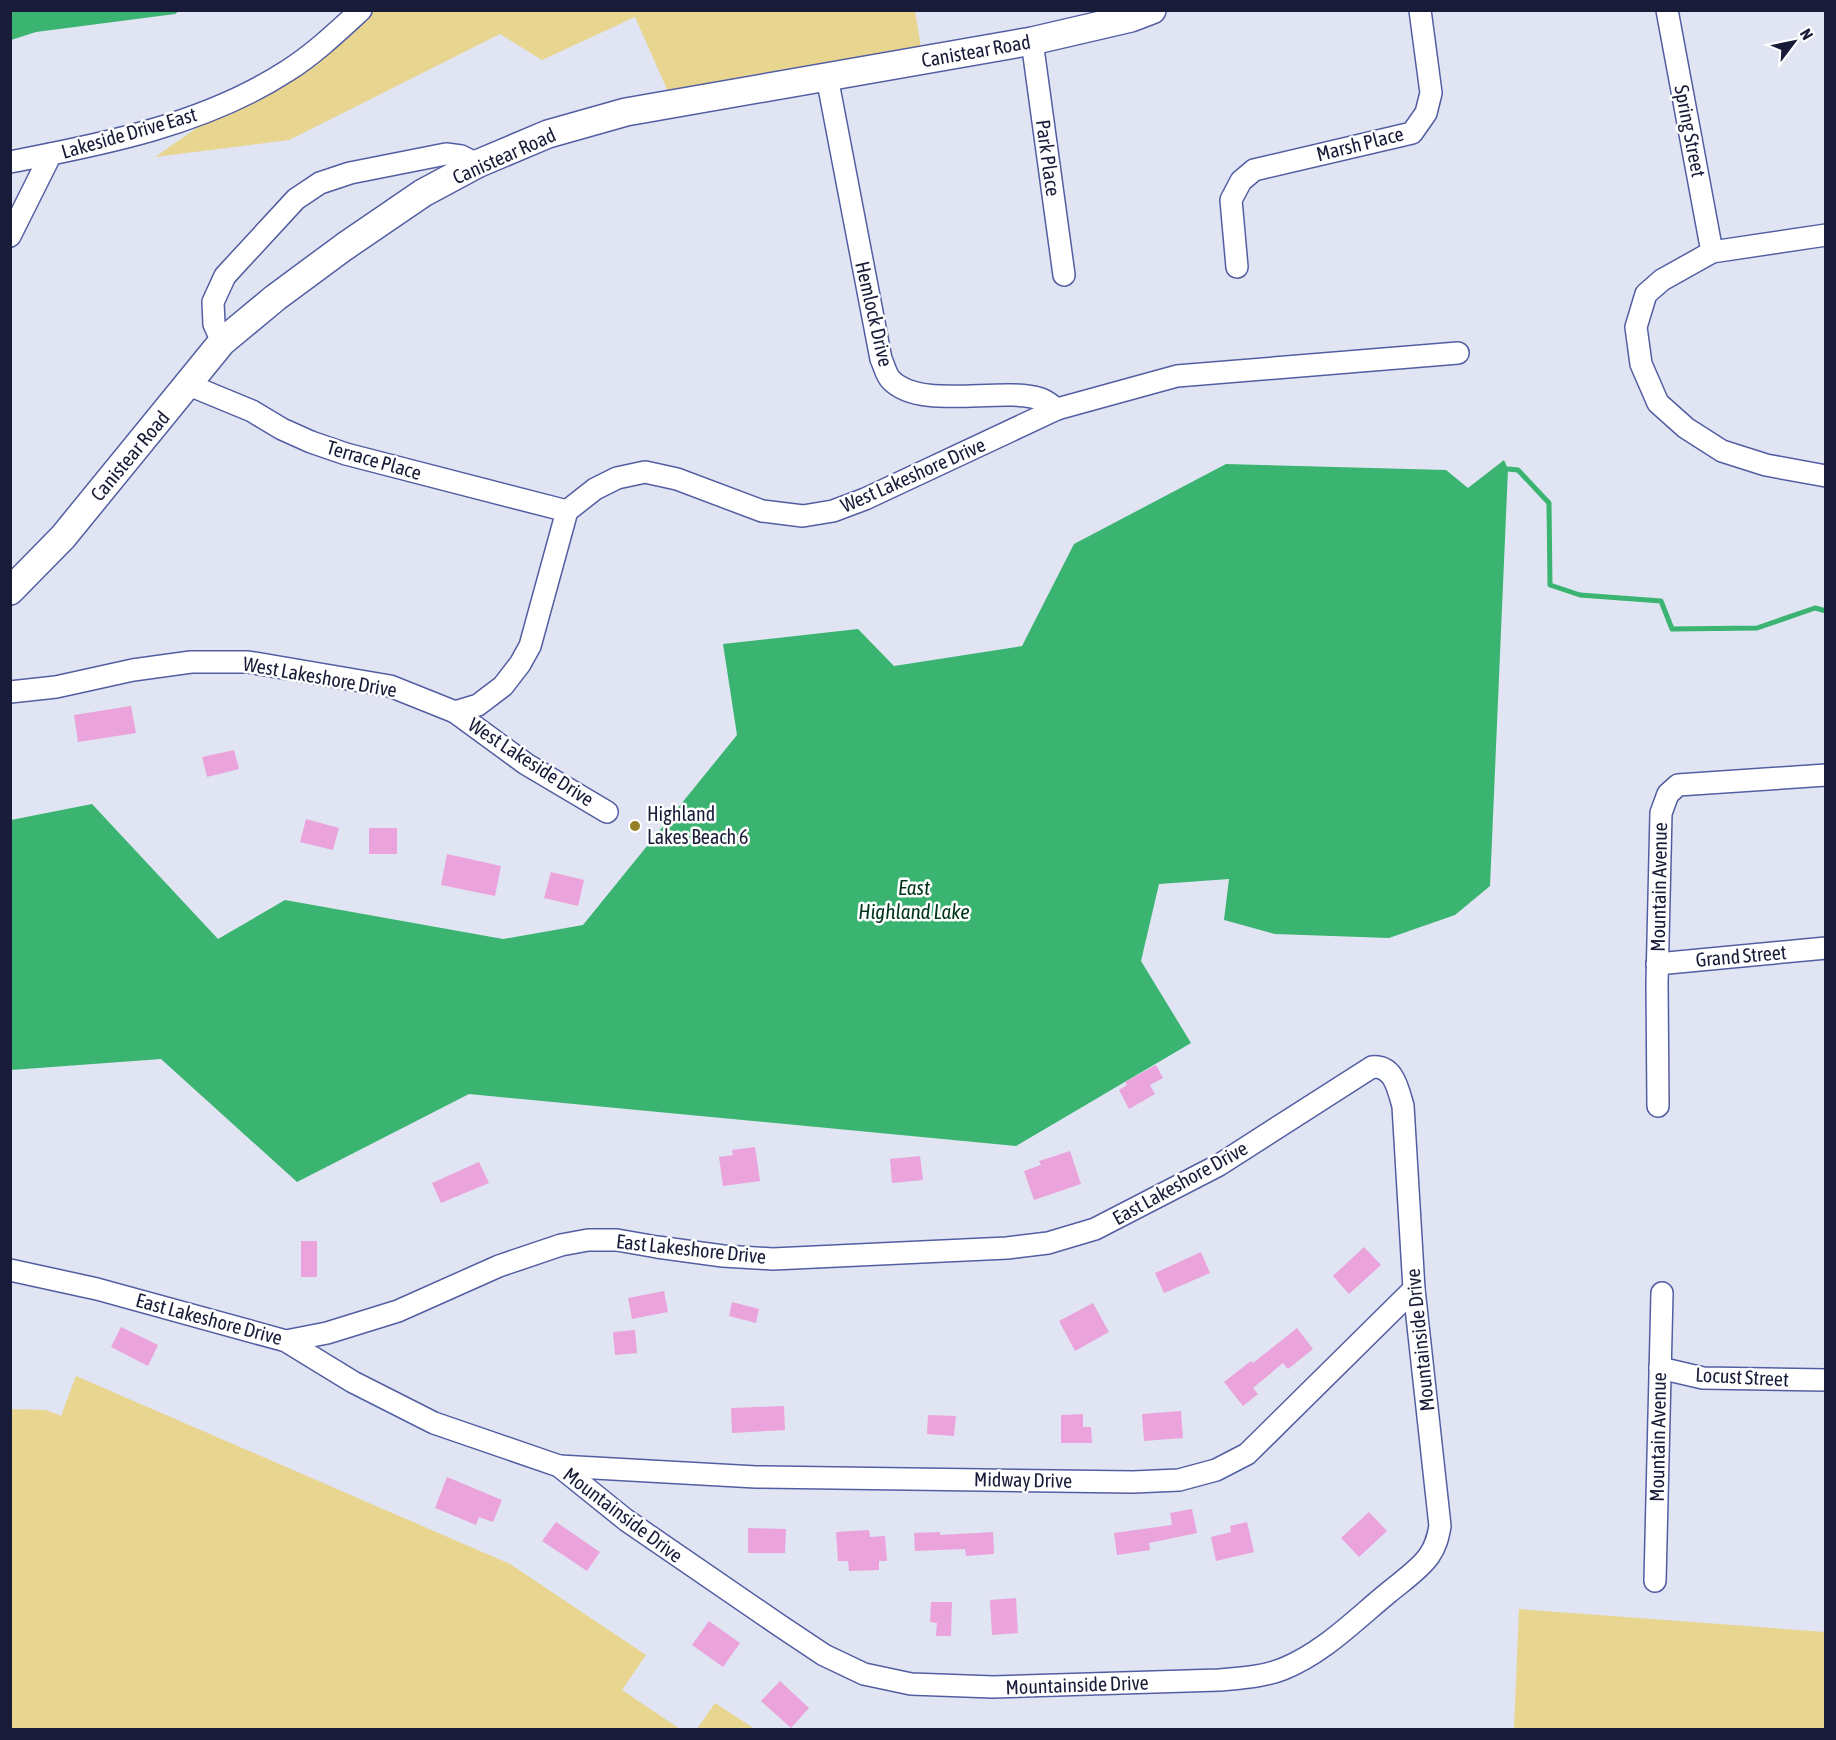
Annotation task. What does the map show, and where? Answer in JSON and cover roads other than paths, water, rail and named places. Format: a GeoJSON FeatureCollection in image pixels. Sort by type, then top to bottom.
{"type":"FeatureCollection","features":[{"type":"Feature","properties":{"kind":"street","name":"Lakeside Drive East"},"geometry":{"type":"LineString","coordinates":[[10,162],[165,127],[228,102],[287,72],[361,10]]}},
{"type":"Feature","properties":{"kind":"street","name":"Canistear Road"},"geometry":{"type":"LineString","coordinates":[[10,591],[63,537],[222,342],[275,298],[344,247],[423,193],[477,164],[548,134],[626,112],[1032,42],[1131,18],[1152,10]]}},
{"type":"Feature","properties":{"kind":"street","name":"Marsh Place"},"geometry":{"type":"LineString","coordinates":[[1237,267],[1231,200],[1241,181],[1254,170],[1412,133],[1426,113],[1431,93],[1420,10]]}},
{"type":"Feature","properties":{"kind":"street","name":"Spring Street"},"geometry":{"type":"LineString","coordinates":[[1667,10],[1712,252]]}},
{"type":"Feature","properties":{"kind":"street","name":"Park Place"},"geometry":{"type":"LineString","coordinates":[[1032,42],[1064,275]]}},
{"type":"Feature","properties":{"kind":"street","name":"Hemlock Drive"},"geometry":{"type":"LineString","coordinates":[[827,78],[881,359],[889,379],[903,389],[924,395],[1019,396],[1042,399],[1057,409]]}},
{"type":"Feature","properties":{"kind":"street"},"geometry":{"type":"LineString","coordinates":[[10,236],[51,154]]}},
{"type":"Feature","properties":{"kind":"street"},"geometry":{"type":"LineString","coordinates":[[222,342],[214,324],[213,302],[225,276],[296,199],[320,183],[350,173],[446,154],[461,156],[477,164]]}},
{"type":"Feature","properties":{"kind":"street"},"geometry":{"type":"LineString","coordinates":[[1826,235],[1712,252],[1662,280],[1646,294],[1636,327],[1641,364],[1658,403],[1686,428],[1722,451],[1766,465],[1826,476]]}},
{"type":"Feature","properties":{"kind":"street","name":"West Lakeshore Drive"},"geometry":{"type":"LineString","coordinates":[[567,511],[595,489],[617,478],[645,472],[677,479],[762,511],[803,516],[833,511],[865,499],[1057,409],[1177,376],[1458,353]]}},
{"type":"Feature","properties":{"kind":"street","name":"Terrace Place"},"geometry":{"type":"LineString","coordinates":[[189,385],[252,411],[301,438],[346,454],[567,511]]}},
{"type":"Feature","properties":{"kind":"street"},"geometry":{"type":"LineString","coordinates":[[454,712],[478,705],[503,686],[520,664],[530,646],[567,511]]}},
{"type":"Feature","properties":{"kind":"street","name":"West Lakeshore Drive"},"geometry":{"type":"LineString","coordinates":[[10,692],[56,687],[133,669],[191,662],[248,662],[390,686],[454,712]]}},
{"type":"Feature","properties":{"kind":"street","name":"West Lakeside Drive"},"geometry":{"type":"LineString","coordinates":[[454,712],[526,764],[607,812]]}},
{"type":"Feature","properties":{"kind":"street","name":"Mountain Avenue"},"geometry":{"type":"LineString","coordinates":[[1658,1106],[1657,964],[1661,813],[1668,794],[1678,785],[1826,775]]}},
{"type":"Feature","properties":{"kind":"street","name":"Grand Street"},"geometry":{"type":"LineString","coordinates":[[1657,964],[1826,948]]}},
{"type":"Feature","properties":{"kind":"street","name":"East Lakeshore Drive"},"geometry":{"type":"LineString","coordinates":[[10,1270],[97,1289],[286,1341],[327,1333],[398,1311],[499,1266],[561,1245],[588,1240],[617,1240],[723,1256],[772,1258],[1007,1248],[1048,1243],[1095,1229],[1130,1213],[1219,1165],[1371,1067],[1380,1066],[1388,1070]]}},
{"type":"Feature","properties":{"kind":"street","name":"Mountainside Drive"},"geometry":{"type":"LineString","coordinates":[[286,1341],[353,1382],[434,1423],[559,1466],[626,1520],[779,1625],[824,1655],[864,1674],[911,1684],[993,1687],[1252,1677],[1282,1669],[1308,1656],[1334,1638],[1429,1557],[1437,1542],[1440,1526],[1414,1289],[1403,1106],[1396,1083],[1388,1070]]}},
{"type":"Feature","properties":{"kind":"street","name":"Midway Drive"},"geometry":{"type":"LineString","coordinates":[[559,1466],[756,1477],[1133,1482],[1179,1480],[1216,1470],[1247,1454],[1414,1289]]}},
{"type":"Feature","properties":{"kind":"street","name":"Mountain Avenue"},"geometry":{"type":"LineString","coordinates":[[1655,1581],[1662,1293]]}},
{"type":"Feature","properties":{"kind":"street","name":"Locust Street"},"geometry":{"type":"LineString","coordinates":[[1660,1368],[1703,1378],[1826,1380]]}},
{"type":"Feature","properties":{"kind":"water"},"geometry":{"type":"Polygon","coordinates":[[[10,11],[179,11],[175,14],[36,32],[11,40],[10,11]]]}},
{"type":"Feature","properties":{"kind":"water","name":"East Highland Lake"},"geometry":{"type":"Polygon","coordinates":[[[1504,460],[1508,469],[1490,886],[1455,915],[1389,938],[1275,934],[1224,920],[1229,879],[1159,884],[1141,961],[1191,1043],[1016,1146],[469,1094],[297,1182],[161,1059],[11,1070],[11,820],[92,804],[218,939],[285,900],[503,939],[583,925],[737,735],[723,644],[858,629],[894,666],[1022,646],[1074,544],[1226,464],[1446,470],[1468,488],[1504,460]]]}},
{"type":"Feature","properties":{"kind":"waterway"},"geometry":{"type":"LineString","coordinates":[[1508,469],[1518,470],[1549,503],[1550,585],[1580,595],[1661,601],[1672,629],[1757,628],[1815,608],[1826,611]]}},
{"type":"Feature","properties":{"kind":"place","name":"Highland Lakes Beach 6"},"geometry":{"type":"Point","coordinates":[635,826]}}]}
